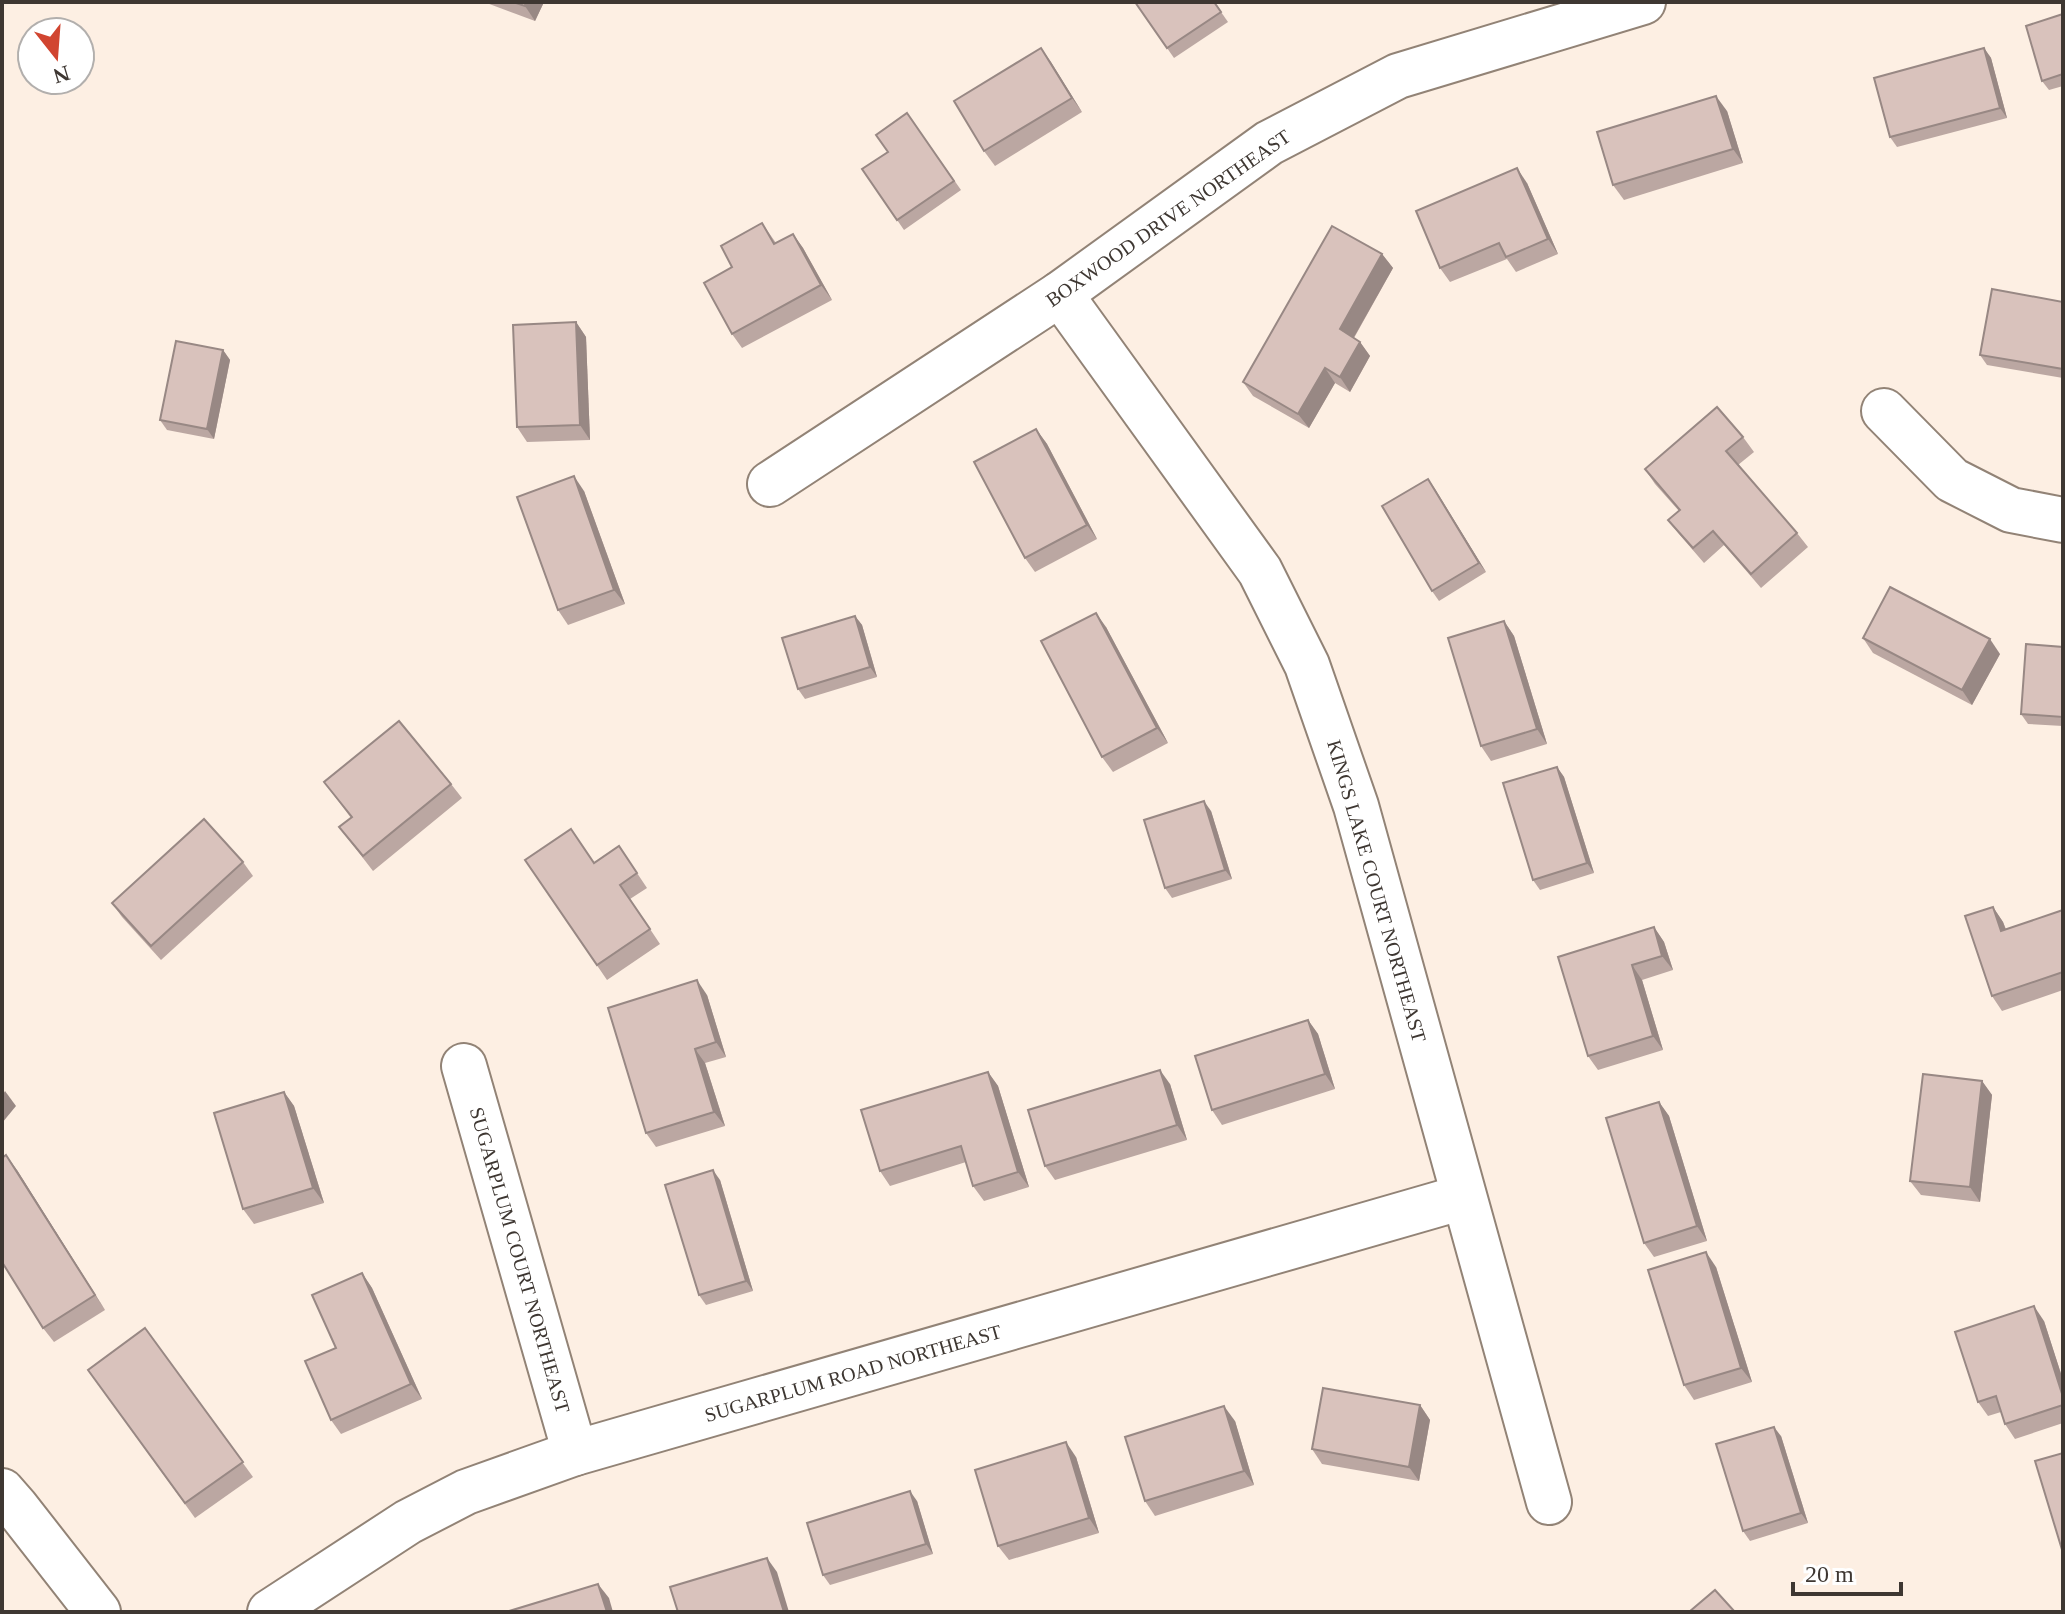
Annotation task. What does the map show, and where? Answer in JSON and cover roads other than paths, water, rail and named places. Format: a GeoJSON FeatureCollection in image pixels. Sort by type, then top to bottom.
{"type":"FeatureCollection","features":[{"type":"Feature","properties":{"kind":"street","name":"BOXWOOD DRIVE NORTHEAST"},"geometry":{"type":"LineString","coordinates":[[770,484],[1060,294],[1269,143],[1398,76],[1643,2]]}},
{"type":"Feature","properties":{"kind":"street","name":"KINGS LAKE COURT NORTHEAST"},"geometry":{"type":"LineString","coordinates":[[1060,294],[1260,571],[1307,665],[1356,806],[1549,1502]]}},
{"type":"Feature","properties":{"kind":"street"},"geometry":{"type":"LineString","coordinates":[[1884,411],[1952,480],[2011,510],[2063,520]]}},
{"type":"Feature","properties":{"kind":"street","name":"SUGARPLUM COURT NORTHEAST"},"geometry":{"type":"LineString","coordinates":[[464,1066],[575,1453]]}},
{"type":"Feature","properties":{"kind":"street","name":"SUGARPLUM ROAD NORTHEAST"},"geometry":{"type":"LineString","coordinates":[[270,1612],[408,1522],[466,1492],[575,1453],[1463,1197]]}},
{"type":"Feature","properties":{"kind":"street"},"geometry":{"type":"LineString","coordinates":[[2,1491],[98,1612]]}}]}
